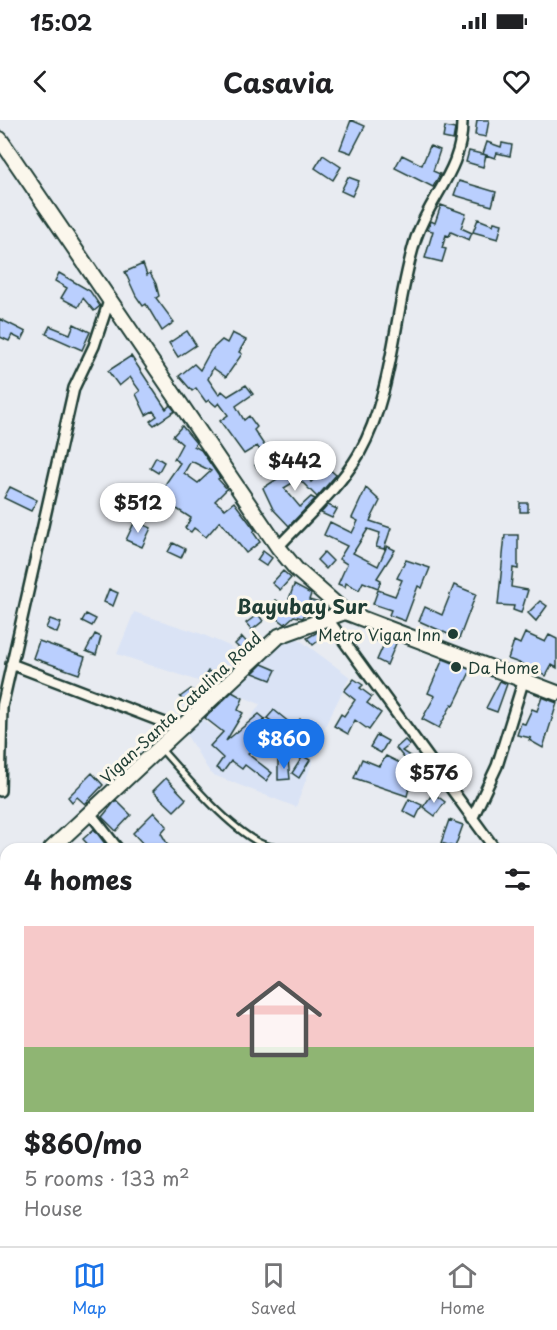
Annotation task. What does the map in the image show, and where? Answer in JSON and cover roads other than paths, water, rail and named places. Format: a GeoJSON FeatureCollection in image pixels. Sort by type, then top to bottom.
{"type":"FeatureCollection","features":[{"type":"Feature","properties":{"kind":"main road"},"geometry":{"type":"LineString","coordinates":[[0,139],[278,547],[296,569],[345,612],[557,693]]}},
{"type":"Feature","properties":{"kind":"main road","name":"Vigan-Santa Catalina Road"},"geometry":{"type":"LineString","coordinates":[[58,843],[161,749],[279,636],[345,612]]}},
{"type":"Feature","properties":{"kind":"street"},"geometry":{"type":"LineString","coordinates":[[278,547],[349,469],[367,437],[398,325],[416,240],[423,220],[460,153],[462,120]]}},
{"type":"Feature","properties":{"kind":"street"},"geometry":{"type":"LineString","coordinates":[[0,791],[0,722],[11,664],[74,388],[94,346],[110,298]]}},
{"type":"Feature","properties":{"kind":"street"},"geometry":{"type":"LineString","coordinates":[[327,618],[490,843]]}},
{"type":"Feature","properties":{"kind":"street"},"geometry":{"type":"LineString","coordinates":[[11,664],[181,729]]}},
{"type":"Feature","properties":{"kind":"street"},"geometry":{"type":"LineString","coordinates":[[472,819],[498,766],[524,679]]}},
{"type":"Feature","properties":{"kind":"street"},"geometry":{"type":"LineString","coordinates":[[90,813],[113,843]]}},
{"type":"Feature","properties":{"kind":"lane"},"geometry":{"type":"LineString","coordinates":[[161,749],[200,791],[258,842],[264,843]]}},
{"type":"Feature","properties":{"kind":"place","name":"Metro Vigan Inn"},"geometry":{"type":"Point","coordinates":[453,634]}},
{"type":"Feature","properties":{"kind":"place","name":"Da Home"},"geometry":{"type":"Point","coordinates":[456,667]}},
{"type":"Feature","properties":{"kind":"district","name":"Bayubay Sur"},"geometry":{"type":"Point","coordinates":[302,606]}}]}
